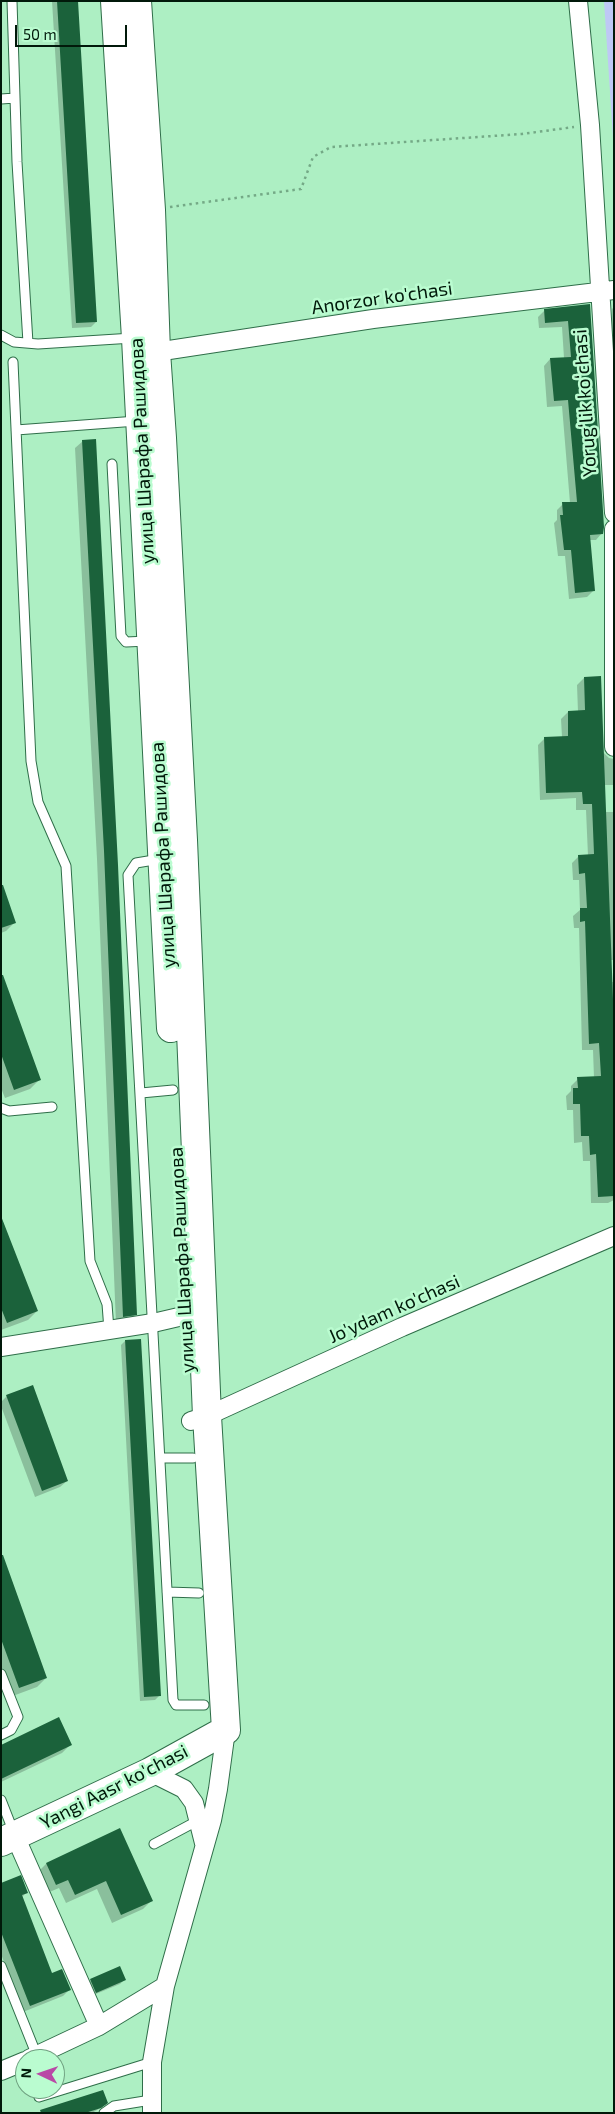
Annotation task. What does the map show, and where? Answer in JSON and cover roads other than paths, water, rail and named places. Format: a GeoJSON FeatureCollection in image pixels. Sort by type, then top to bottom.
{"type":"FeatureCollection","features":[{"type":"Feature","properties":{"kind":"main road","name":"улица Шарафа Рашидова"},"geometry":{"type":"LineString","coordinates":[[116,1],[146,345],[140,421],[152,640],[169,847],[174,1090],[183,1316],[199,1419],[193,1458],[199,1593],[214,1718]]}},
{"type":"Feature","properties":{"kind":"main road"},"geometry":{"type":"LineString","coordinates":[[137,1],[151,210],[146,345],[169,847],[214,1718]]}},
{"type":"Feature","properties":{"kind":"main road","name":"Yangi Aasr ko'chasi"},"geometry":{"type":"LineString","coordinates":[[8,1839],[150,1772],[214,1718]]}},
{"type":"Feature","properties":{"kind":"street","name":"Yorugʻlik koʻchasi"},"geometry":{"type":"LineString","coordinates":[[578,1],[607,290],[614,512]]}},
{"type":"Feature","properties":{"kind":"street","name":"Anorzor ko'chasi"},"geometry":{"type":"LineString","coordinates":[[146,345],[607,290]]}},
{"type":"Feature","properties":{"kind":"street"},"geometry":{"type":"LineString","coordinates":[[614,529],[614,747]]}},
{"type":"Feature","properties":{"kind":"street","name":"Jo'ydam ko'chasi"},"geometry":{"type":"LineString","coordinates":[[199,1419],[402,1327],[614,1236]]}},
{"type":"Feature","properties":{"kind":"street"},"geometry":{"type":"LineString","coordinates":[[1,1347],[153,1323],[183,1316]]}},
{"type":"Feature","properties":{"kind":"street"},"geometry":{"type":"LineString","coordinates":[[152,2106],[152,2062],[165,1986],[205,1847],[218,1790],[214,1718]]}},
{"type":"Feature","properties":{"kind":"street"},"geometry":{"type":"LineString","coordinates":[[150,1772],[184,1789],[194,1803],[205,1847]]}},
{"type":"Feature","properties":{"kind":"street"},"geometry":{"type":"LineString","coordinates":[[8,1839],[99,2026]]}},
{"type":"Feature","properties":{"kind":"street"},"geometry":{"type":"LineString","coordinates":[[51,2049],[99,2026],[165,1986]]}},
{"type":"Feature","properties":{"kind":"street"},"geometry":{"type":"LineString","coordinates":[[1,2070],[15,2065]]}},
{"type":"Feature","properties":{"kind":"lane"},"geometry":{"type":"LineString","coordinates":[[12,1],[15,98],[28,343]]}},
{"type":"Feature","properties":{"kind":"lane"},"geometry":{"type":"LineString","coordinates":[[1,99],[15,98]]}},
{"type":"Feature","properties":{"kind":"lane"},"geometry":{"type":"LineString","coordinates":[[1,335],[14,342],[28,343],[146,345]]}},
{"type":"Feature","properties":{"kind":"lane"},"geometry":{"type":"LineString","coordinates":[[13,362],[31,761],[38,802],[66,866],[90,1261],[107,1304],[109,1330]]}},
{"type":"Feature","properties":{"kind":"lane"},"geometry":{"type":"LineString","coordinates":[[16,430],[140,421]]}},
{"type":"Feature","properties":{"kind":"lane"},"geometry":{"type":"LineString","coordinates":[[112,464],[121,636],[126,642],[152,640]]}},
{"type":"Feature","properties":{"kind":"lane"},"geometry":{"type":"LineString","coordinates":[[169,847],[136,863],[128,875],[173,1700],[176,1705],[214,1718]]}},
{"type":"Feature","properties":{"kind":"lane"},"geometry":{"type":"LineString","coordinates":[[141,1093],[174,1090]]}},
{"type":"Feature","properties":{"kind":"lane"},"geometry":{"type":"LineString","coordinates":[[1,1108],[8,1110],[52,1108]]}},
{"type":"Feature","properties":{"kind":"lane"},"geometry":{"type":"LineString","coordinates":[[160,1458],[193,1458]]}},
{"type":"Feature","properties":{"kind":"lane"},"geometry":{"type":"LineString","coordinates":[[167,1592],[199,1593]]}},
{"type":"Feature","properties":{"kind":"lane"},"geometry":{"type":"LineString","coordinates":[[1,1674],[18,1717],[11,1730],[1,1735]]}},
{"type":"Feature","properties":{"kind":"lane"},"geometry":{"type":"LineString","coordinates":[[1,1800],[8,1839]]}},
{"type":"Feature","properties":{"kind":"lane"},"geometry":{"type":"LineString","coordinates":[[154,1844],[199,1820]]}},
{"type":"Feature","properties":{"kind":"lane"},"geometry":{"type":"LineString","coordinates":[[1,1966],[27,2049]]}},
{"type":"Feature","properties":{"kind":"lane"},"geometry":{"type":"LineString","coordinates":[[65,2089],[152,2062]]}},
{"type":"Feature","properties":{"kind":"lane"},"geometry":{"type":"LineString","coordinates":[[104,2113],[114,2106],[152,2106]]}}]}
